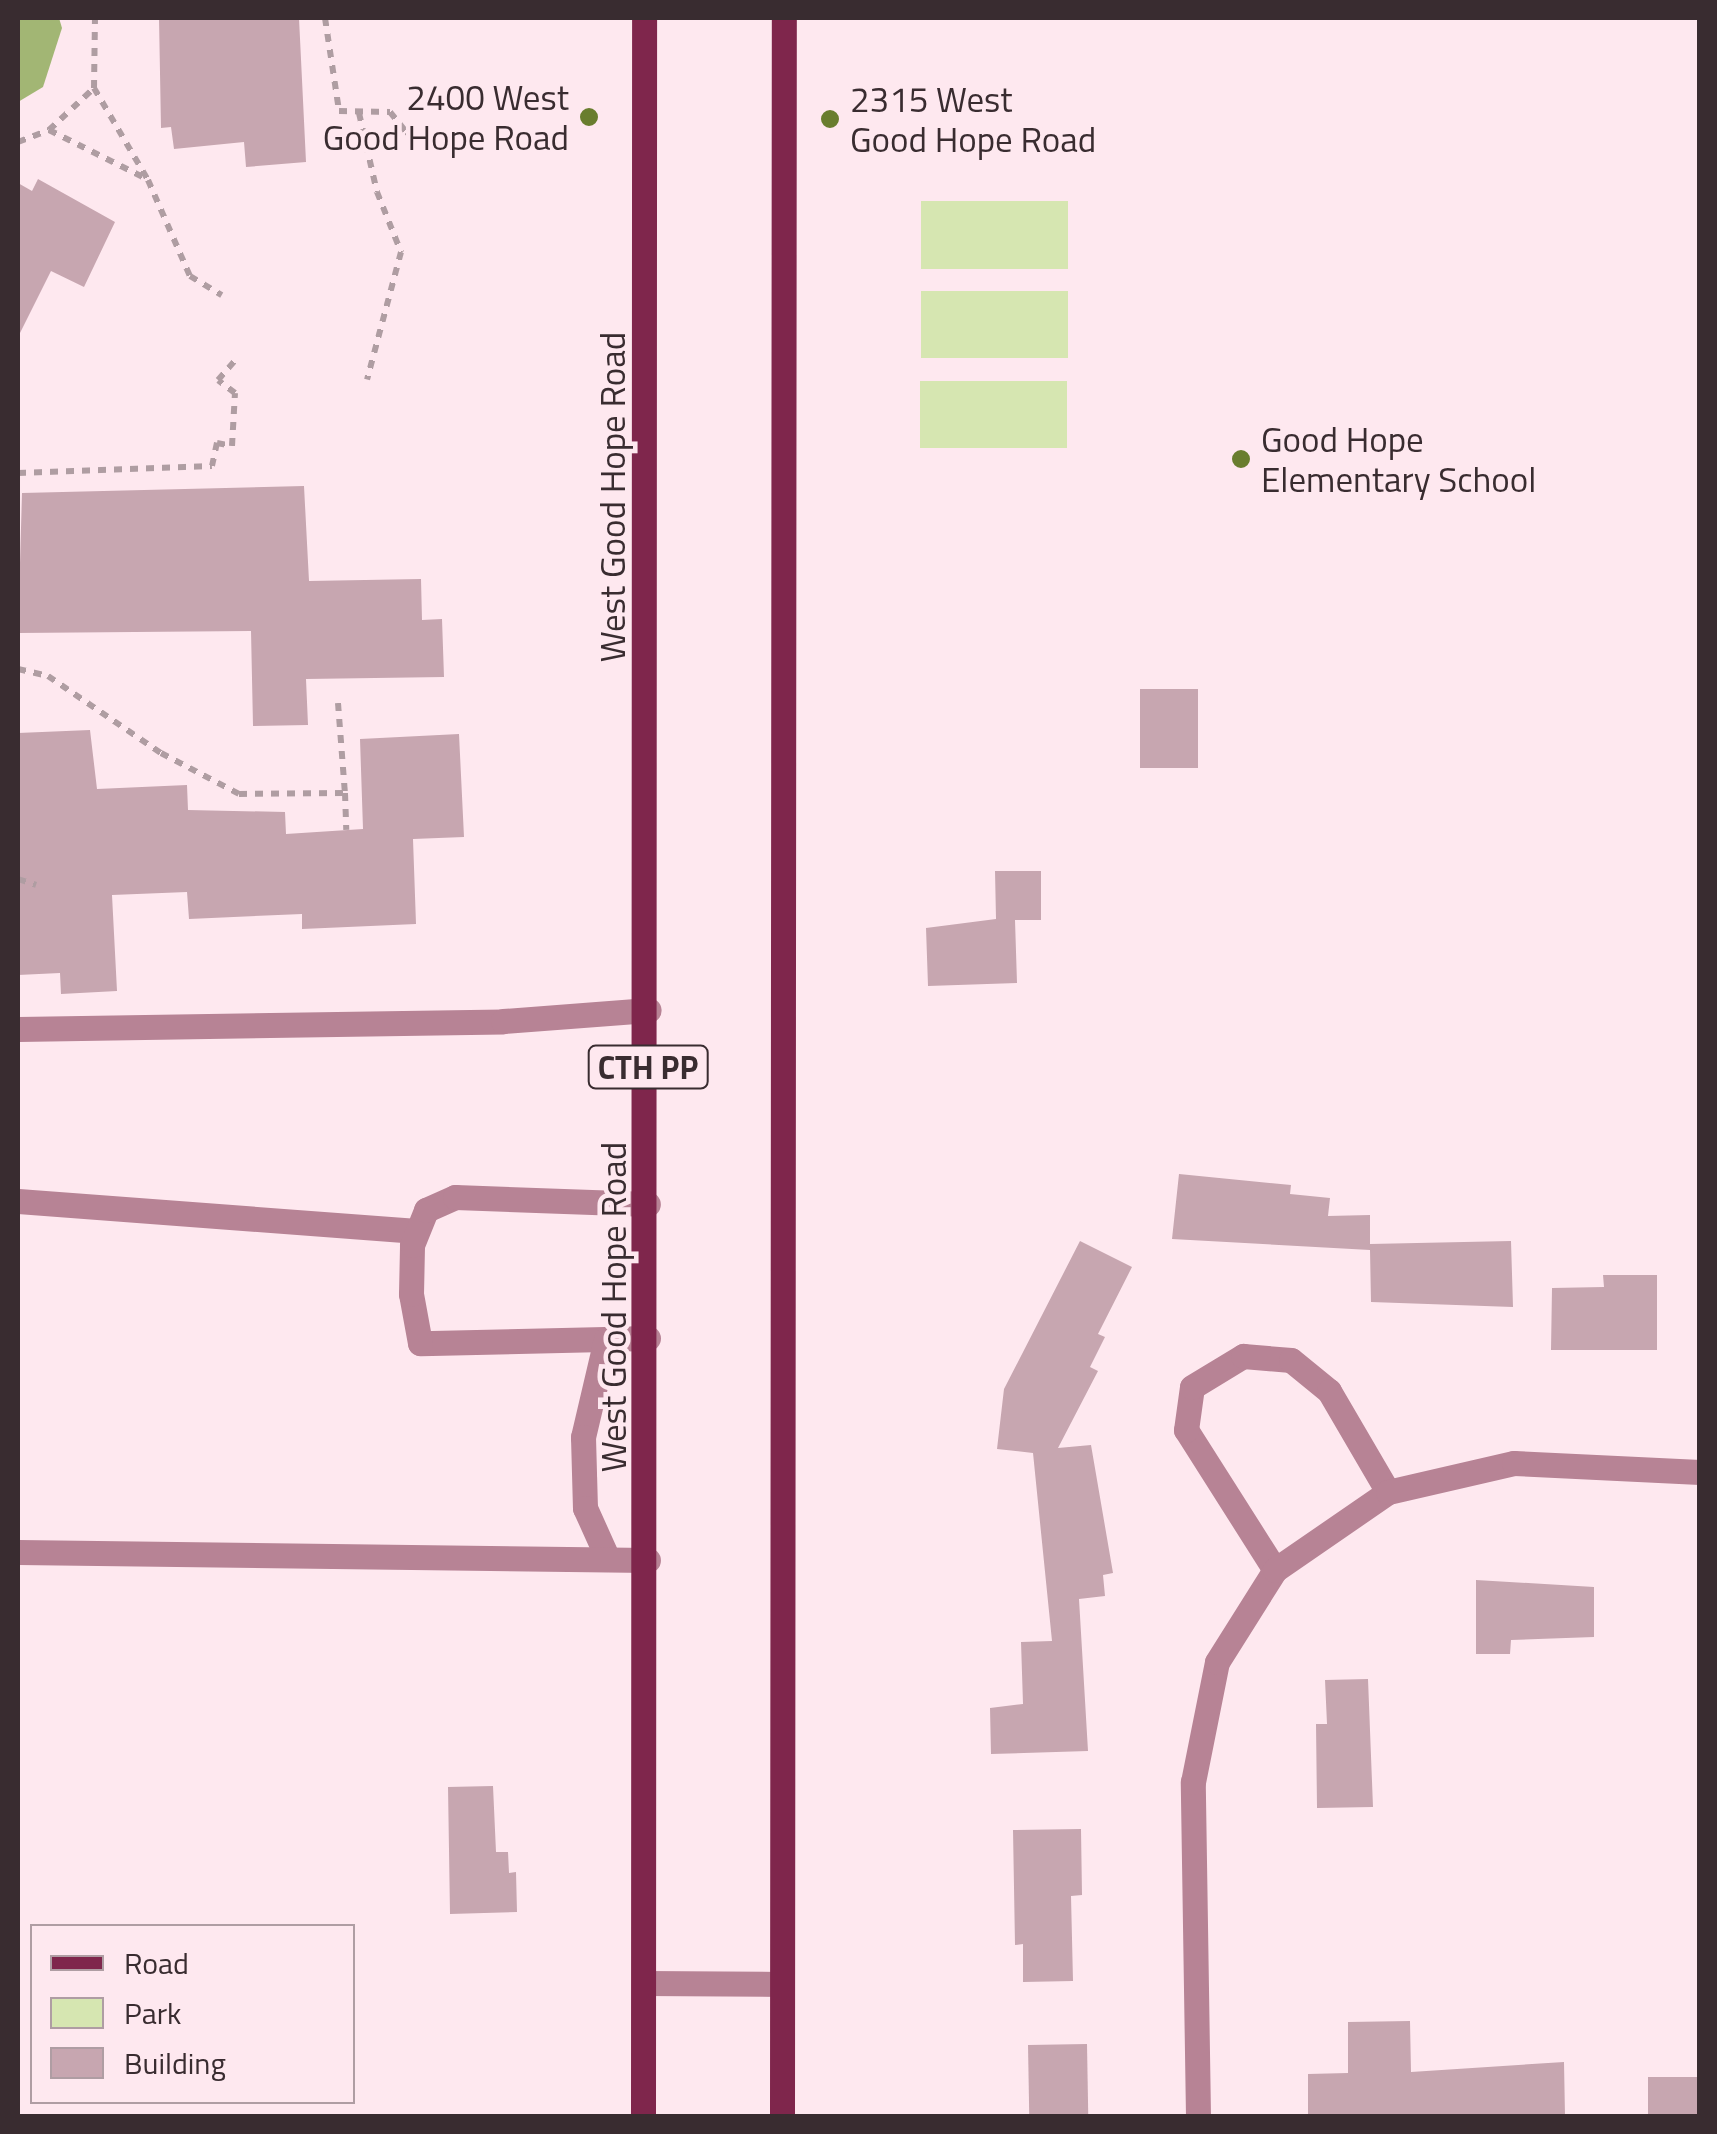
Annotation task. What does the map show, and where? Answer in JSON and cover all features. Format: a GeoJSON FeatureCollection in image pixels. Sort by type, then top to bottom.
{"type":"FeatureCollection","features":[{"type":"Feature","properties":{"kind":"main road","name":"West Good Hope Road"},"geometry":{"type":"LineString","coordinates":[[643,2116],[649,1010],[644,18]]}},
{"type":"Feature","properties":{"kind":"main road"},"geometry":{"type":"LineString","coordinates":[[782,2116],[784,18]]}},
{"type":"Feature","properties":{"kind":"street"},"geometry":{"type":"LineString","coordinates":[[18,1029],[502,1021],[649,1010]]}},
{"type":"Feature","properties":{"kind":"street"},"geometry":{"type":"LineString","coordinates":[[648,1204],[455,1198],[426,1210],[417,1231],[410,1294],[420,1343],[648,1338]]}},
{"type":"Feature","properties":{"kind":"street"},"geometry":{"type":"LineString","coordinates":[[18,1201],[417,1231]]}},
{"type":"Feature","properties":{"kind":"street"},"geometry":{"type":"LineString","coordinates":[[606,1339],[584,1437],[585,1508],[608,1559]]}},
{"type":"Feature","properties":{"kind":"street"},"geometry":{"type":"LineString","coordinates":[[1275,1570],[1186,1430],[1192,1387],[1243,1356],[1291,1360],[1329,1392],[1388,1492]]}},
{"type":"Feature","properties":{"kind":"street"},"geometry":{"type":"LineString","coordinates":[[1198,2116],[1193,1782],[1218,1662],[1275,1570],[1388,1492],[1514,1463],[1700,1472]]}},
{"type":"Feature","properties":{"kind":"street"},"geometry":{"type":"LineString","coordinates":[[18,1552],[648,1560]]}},
{"type":"Feature","properties":{"kind":"street"},"geometry":{"type":"LineString","coordinates":[[644,1983],[782,1984]]}},
{"type":"Feature","properties":{"kind":"path"},"geometry":{"type":"LineString","coordinates":[[95,18],[94,88],[148,180],[190,276],[222,294]]}},
{"type":"Feature","properties":{"kind":"path"},"geometry":{"type":"LineString","coordinates":[[325,18],[340,111],[390,112],[406,132],[451,154]]}},
{"type":"Feature","properties":{"kind":"path"},"geometry":{"type":"LineString","coordinates":[[18,142],[49,130],[94,88]]}},
{"type":"Feature","properties":{"kind":"path"},"geometry":{"type":"LineString","coordinates":[[359,113],[377,192],[401,252],[367,380]]}},
{"type":"Feature","properties":{"kind":"path"},"geometry":{"type":"LineString","coordinates":[[49,130],[148,180]]}},
{"type":"Feature","properties":{"kind":"path"},"geometry":{"type":"LineString","coordinates":[[18,473],[212,466],[217,444],[232,446],[235,393],[218,380],[238,357]]}},
{"type":"Feature","properties":{"kind":"path"},"geometry":{"type":"LineString","coordinates":[[18,669],[48,676],[161,753],[239,794],[345,793]]}},
{"type":"Feature","properties":{"kind":"path"},"geometry":{"type":"LineString","coordinates":[[338,703],[346,830]]}},
{"type":"Feature","properties":{"kind":"path"},"geometry":{"type":"LineString","coordinates":[[18,878],[36,885]]}},
{"type":"Feature","properties":{"kind":"green space"},"geometry":{"type":"Polygon","coordinates":[[[921,201],[1068,201],[1068,269],[921,269],[921,201]]]}},
{"type":"Feature","properties":{"kind":"green space"},"geometry":{"type":"Polygon","coordinates":[[[921,291],[1068,291],[1068,358],[921,358],[921,291]]]}},
{"type":"Feature","properties":{"kind":"green space"},"geometry":{"type":"Polygon","coordinates":[[[920,381],[1067,381],[1067,448],[920,448],[920,381]]]}},
{"type":"Feature","properties":{"kind":"shaded area"},"geometry":{"type":"Polygon","coordinates":[[[18,18],[59,18],[62,28],[43,87],[18,102],[18,18]]]}},
{"type":"Feature","properties":{"kind":"building"},"geometry":{"type":"Polygon","coordinates":[[[159,18],[299,18],[306,162],[246,167],[244,142],[174,149],[171,127],[161,128],[159,18]]]}},
{"type":"Feature","properties":{"kind":"building"},"geometry":{"type":"Polygon","coordinates":[[[38,179],[115,222],[84,287],[51,271],[18,337],[18,183],[32,191],[38,179]]]}},
{"type":"Feature","properties":{"kind":"building"},"geometry":{"type":"Polygon","coordinates":[[[304,486],[309,581],[421,579],[422,620],[442,619],[444,677],[306,679],[308,725],[253,726],[251,631],[18,633],[22,493],[304,486]]]}},
{"type":"Feature","properties":{"kind":"building"},"geometry":{"type":"Polygon","coordinates":[[[1140,689],[1198,689],[1198,768],[1140,768],[1140,689]]]}},
{"type":"Feature","properties":{"kind":"building"},"geometry":{"type":"Polygon","coordinates":[[[90,730],[97,789],[187,785],[188,810],[285,812],[286,834],[363,829],[360,739],[459,734],[464,837],[413,839],[416,924],[302,929],[302,914],[189,919],[187,892],[112,895],[117,991],[61,994],[60,973],[18,975],[18,733],[90,730]]]}},
{"type":"Feature","properties":{"kind":"building"},"geometry":{"type":"Polygon","coordinates":[[[995,871],[1041,871],[1041,920],[1015,920],[1017,983],[928,986],[926,928],[996,919],[995,871]]]}},
{"type":"Feature","properties":{"kind":"building"},"geometry":{"type":"Polygon","coordinates":[[[1179,1174],[1291,1185],[1290,1194],[1330,1198],[1328,1216],[1370,1215],[1370,1244],[1511,1241],[1513,1307],[1371,1302],[1370,1250],[1172,1239],[1179,1174]]]}},
{"type":"Feature","properties":{"kind":"building"},"geometry":{"type":"Polygon","coordinates":[[[1080,1241],[1132,1267],[1098,1334],[1105,1337],[1090,1367],[1098,1371],[1058,1448],[1091,1445],[1113,1573],[1103,1575],[1105,1596],[1079,1599],[1088,1751],[991,1754],[990,1708],[1023,1704],[1021,1642],[1052,1641],[1033,1453],[997,1449],[1004,1389],[1080,1241]]]}},
{"type":"Feature","properties":{"kind":"building"},"geometry":{"type":"Polygon","coordinates":[[[1603,1275],[1657,1275],[1657,1350],[1551,1350],[1552,1288],[1604,1287],[1603,1275]]]}},
{"type":"Feature","properties":{"kind":"building"},"geometry":{"type":"Polygon","coordinates":[[[1476,1580],[1594,1587],[1594,1637],[1511,1640],[1510,1654],[1476,1654],[1476,1580]]]}},
{"type":"Feature","properties":{"kind":"building"},"geometry":{"type":"Polygon","coordinates":[[[1368,1679],[1373,1807],[1317,1808],[1316,1724],[1327,1724],[1325,1680],[1368,1679]]]}},
{"type":"Feature","properties":{"kind":"building"},"geometry":{"type":"Polygon","coordinates":[[[493,1786],[496,1852],[508,1852],[509,1873],[516,1872],[517,1912],[450,1914],[448,1787],[493,1786]]]}},
{"type":"Feature","properties":{"kind":"building"},"geometry":{"type":"Polygon","coordinates":[[[1081,1829],[1082,1895],[1071,1896],[1073,1981],[1023,1982],[1023,1944],[1015,1945],[1013,1830],[1081,1829]]]}},
{"type":"Feature","properties":{"kind":"building"},"geometry":{"type":"Polygon","coordinates":[[[1410,2021],[1411,2072],[1564,2062],[1565,2116],[1308,2116],[1308,2074],[1348,2073],[1348,2022],[1410,2021]]]}},
{"type":"Feature","properties":{"kind":"building"},"geometry":{"type":"Polygon","coordinates":[[[1087,2044],[1088,2116],[1029,2116],[1028,2045],[1087,2044]]]}},
{"type":"Feature","properties":{"kind":"building"},"geometry":{"type":"Polygon","coordinates":[[[1648,2077],[1700,2077],[1700,2116],[1648,2116],[1648,2077]]]}},
{"type":"Feature","properties":{"kind":"place","name":"2400 West Good Hope Road"},"geometry":{"type":"Point","coordinates":[589,117]}},
{"type":"Feature","properties":{"kind":"place","name":"2315 West Good Hope Road"},"geometry":{"type":"Point","coordinates":[830,119]}},
{"type":"Feature","properties":{"kind":"place","name":"Good Hope Elementary School"},"geometry":{"type":"Point","coordinates":[1241,459]}}]}
